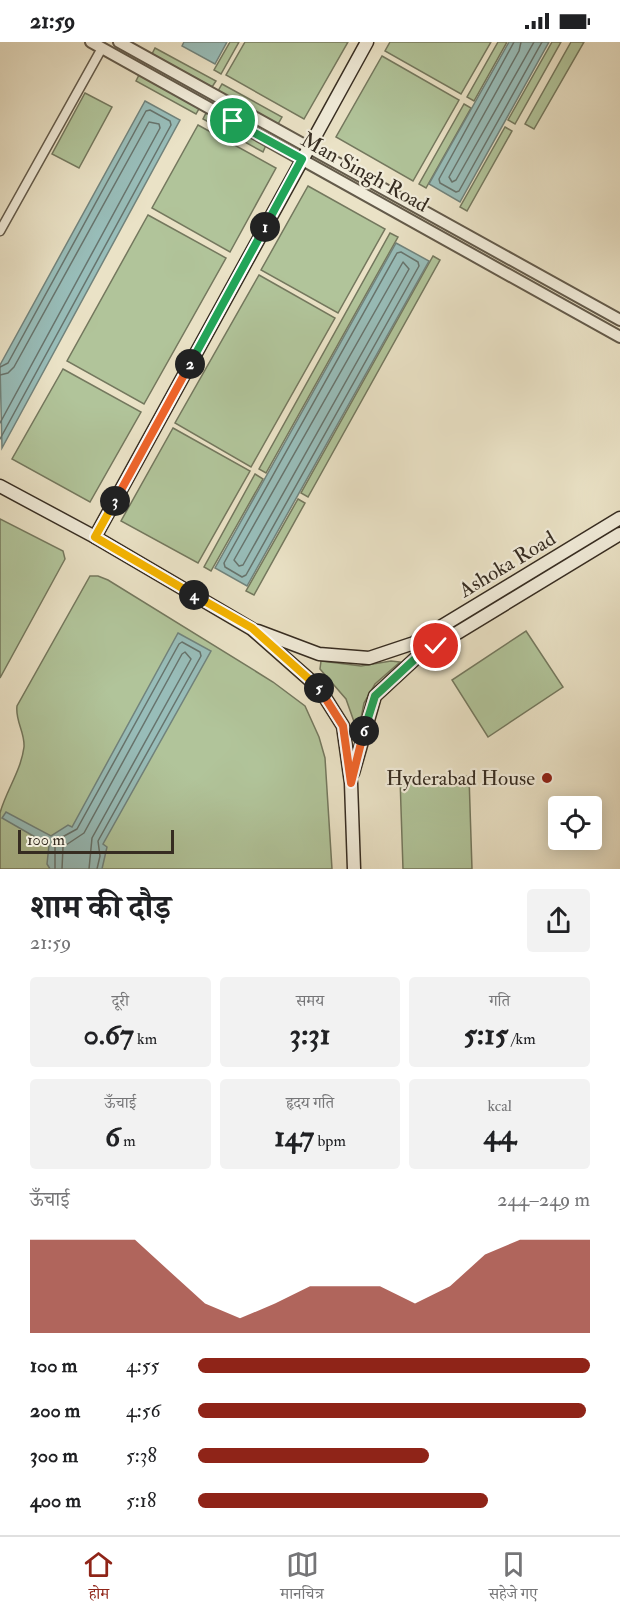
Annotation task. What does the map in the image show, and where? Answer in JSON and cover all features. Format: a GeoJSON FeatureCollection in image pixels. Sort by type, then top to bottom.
{"type":"FeatureCollection","features":[{"type":"Feature","properties":{"kind":"main road"},"geometry":{"type":"LineString","coordinates":[[95,537],[367,42]]}},
{"type":"Feature","properties":{"kind":"main road"},"geometry":{"type":"LineString","coordinates":[[0,486],[95,537],[252,628],[319,688],[343,726],[351,783],[354,869]]}},
{"type":"Feature","properties":{"kind":"main road","name":"Ashoka Road"},"geometry":{"type":"LineString","coordinates":[[252,628],[319,654],[343,658],[369,658],[414,643],[620,518]]}},
{"type":"Feature","properties":{"kind":"main road","name":"Ashoka Road"},"geometry":{"type":"LineString","coordinates":[[351,783],[359,745],[375,696],[416,658],[620,534]]}},
{"type":"Feature","properties":{"kind":"street","name":"Man Singh Road"},"geometry":{"type":"LineString","coordinates":[[91,42],[620,320]]}},
{"type":"Feature","properties":{"kind":"street","name":"Man Singh Road"},"geometry":{"type":"LineString","coordinates":[[119,42],[305,154],[620,337]]}},
{"type":"Feature","properties":{"kind":"street"},"geometry":{"type":"LineString","coordinates":[[0,231],[102,48]]}},
{"type":"Feature","properties":{"kind":"green space"},"geometry":{"type":"Polygon","coordinates":[[[230,42],[239,42],[221,74],[214,70],[230,42]]]}},
{"type":"Feature","properties":{"kind":"green space"},"geometry":{"type":"Polygon","coordinates":[[[245,42],[348,42],[304,119],[226,75],[245,42]]]}},
{"type":"Feature","properties":{"kind":"green space"},"geometry":{"type":"Polygon","coordinates":[[[390,42],[491,42],[461,94],[385,51],[390,42]]]}},
{"type":"Feature","properties":{"kind":"green space"},"geometry":{"type":"Polygon","coordinates":[[[498,42],[507,42],[474,101],[467,97],[498,42]]]}},
{"type":"Feature","properties":{"kind":"green space"},"geometry":{"type":"Polygon","coordinates":[[[552,42],[561,42],[515,124],[508,120],[552,42]]]}},
{"type":"Feature","properties":{"kind":"green space"},"geometry":{"type":"Polygon","coordinates":[[[571,42],[584,42],[534,129],[525,124],[571,42]]]}},
{"type":"Feature","properties":{"kind":"green space"},"geometry":{"type":"Polygon","coordinates":[[[155,48],[216,81],[212,87],[152,54],[155,48]]]}},
{"type":"Feature","properties":{"kind":"green space"},"geometry":{"type":"Polygon","coordinates":[[[382,56],[459,100],[413,181],[336,137],[382,56]]]}},
{"type":"Feature","properties":{"kind":"green space"},"geometry":{"type":"Polygon","coordinates":[[[139,75],[200,107],[196,114],[136,81],[139,75]]]}},
{"type":"Feature","properties":{"kind":"green space"},"geometry":{"type":"Polygon","coordinates":[[[222,84],[282,117],[278,124],[218,91],[222,84]]]}},
{"type":"Feature","properties":{"kind":"green space"},"geometry":{"type":"Polygon","coordinates":[[[85,93],[112,107],[79,168],[52,154],[85,93]]]}},
{"type":"Feature","properties":{"kind":"green space"},"geometry":{"type":"Polygon","coordinates":[[[464,104],[471,108],[426,188],[419,184],[464,104]]]}},
{"type":"Feature","properties":{"kind":"green space"},"geometry":{"type":"Polygon","coordinates":[[[206,113],[266,145],[263,152],[203,119],[206,113]]]}},
{"type":"Feature","properties":{"kind":"green space"},"geometry":{"type":"Polygon","coordinates":[[[198,125],[276,168],[230,252],[152,208],[198,125]]]}},
{"type":"Feature","properties":{"kind":"green space"},"geometry":{"type":"Polygon","coordinates":[[[505,127],[512,131],[467,211],[460,207],[505,127]]]}},
{"type":"Feature","properties":{"kind":"green space"},"geometry":{"type":"Polygon","coordinates":[[[308,186],[385,229],[338,313],[261,270],[308,186]]]}},
{"type":"Feature","properties":{"kind":"green space"},"geometry":{"type":"Polygon","coordinates":[[[148,215],[226,258],[144,404],[67,361],[148,215]]]}},
{"type":"Feature","properties":{"kind":"green space"},"geometry":{"type":"Polygon","coordinates":[[[390,233],[398,237],[266,473],[259,469],[390,233]]]}},
{"type":"Feature","properties":{"kind":"green space"},"geometry":{"type":"Polygon","coordinates":[[[433,256],[440,260],[308,497],[301,493],[433,256]]]}},
{"type":"Feature","properties":{"kind":"green space"},"geometry":{"type":"Polygon","coordinates":[[[259,275],[335,318],[251,467],[175,423],[259,275]]]}},
{"type":"Feature","properties":{"kind":"green space"},"geometry":{"type":"Polygon","coordinates":[[[63,369],[141,412],[90,502],[12,459],[63,369]]]}},
{"type":"Feature","properties":{"kind":"green space"},"geometry":{"type":"Polygon","coordinates":[[[173,428],[250,471],[198,563],[121,521],[173,428]]]}},
{"type":"Feature","properties":{"kind":"green space"},"geometry":{"type":"Polygon","coordinates":[[[255,474],[263,479],[211,571],[204,567],[255,474]]]}},
{"type":"Feature","properties":{"kind":"green space"},"geometry":{"type":"Polygon","coordinates":[[[298,499],[305,503],[254,595],[246,591],[298,499]]]}},
{"type":"Feature","properties":{"kind":"green space"},"geometry":{"type":"Polygon","coordinates":[[[0,519],[63,551],[65,559],[0,678],[0,519]]]}},
{"type":"Feature","properties":{"kind":"green space"},"geometry":{"type":"Polygon","coordinates":[[[90,576],[108,580],[273,682],[305,706],[319,737],[325,758],[332,869],[0,869],[0,813],[20,764],[24,747],[17,717],[17,706],[90,576]]]}},
{"type":"Feature","properties":{"kind":"green space"},"geometry":{"type":"Polygon","coordinates":[[[526,631],[563,687],[488,737],[452,680],[526,631]]]}},
{"type":"Feature","properties":{"kind":"green space"},"geometry":{"type":"Polygon","coordinates":[[[321,661],[361,666],[391,661],[400,662],[375,684],[364,703],[358,733],[346,699],[320,669],[321,661]]]}},
{"type":"Feature","properties":{"kind":"green space"},"geometry":{"type":"Polygon","coordinates":[[[469,776],[472,869],[403,869],[400,778],[469,776]]]}},
{"type":"Feature","properties":{"kind":"water"},"geometry":{"type":"Polygon","coordinates":[[[184,42],[227,42],[215,64],[182,46],[184,42]]]}},
{"type":"Feature","properties":{"kind":"water"},"geometry":{"type":"Polygon","coordinates":[[[509,42],[549,42],[460,202],[429,184],[509,42]]]}},
{"type":"Feature","properties":{"kind":"water"},"geometry":{"type":"Polygon","coordinates":[[[145,101],[180,120],[2,448],[0,365],[145,101]]]}},
{"type":"Feature","properties":{"kind":"water"},"geometry":{"type":"Polygon","coordinates":[[[396,243],[429,261],[247,586],[215,568],[396,243]]]}},
{"type":"Feature","properties":{"kind":"water"},"geometry":{"type":"Polygon","coordinates":[[[178,633],[211,651],[103,844],[107,847],[102,869],[50,869],[47,864],[49,845],[2,818],[6,812],[51,836],[68,825],[72,827],[178,633]]]}},
{"type":"Feature","properties":{"kind":"place","name":"Hyderabad House"},"geometry":{"type":"Point","coordinates":[547,778]}},
{"type":"Feature","properties":{"kind":"route"},"geometry":{"type":"LineString","coordinates":[[233,121],[302,159],[95,537],[252,628],[319,688],[343,726],[351,783],[359,745],[375,696],[416,658],[436,646]]}}]}
